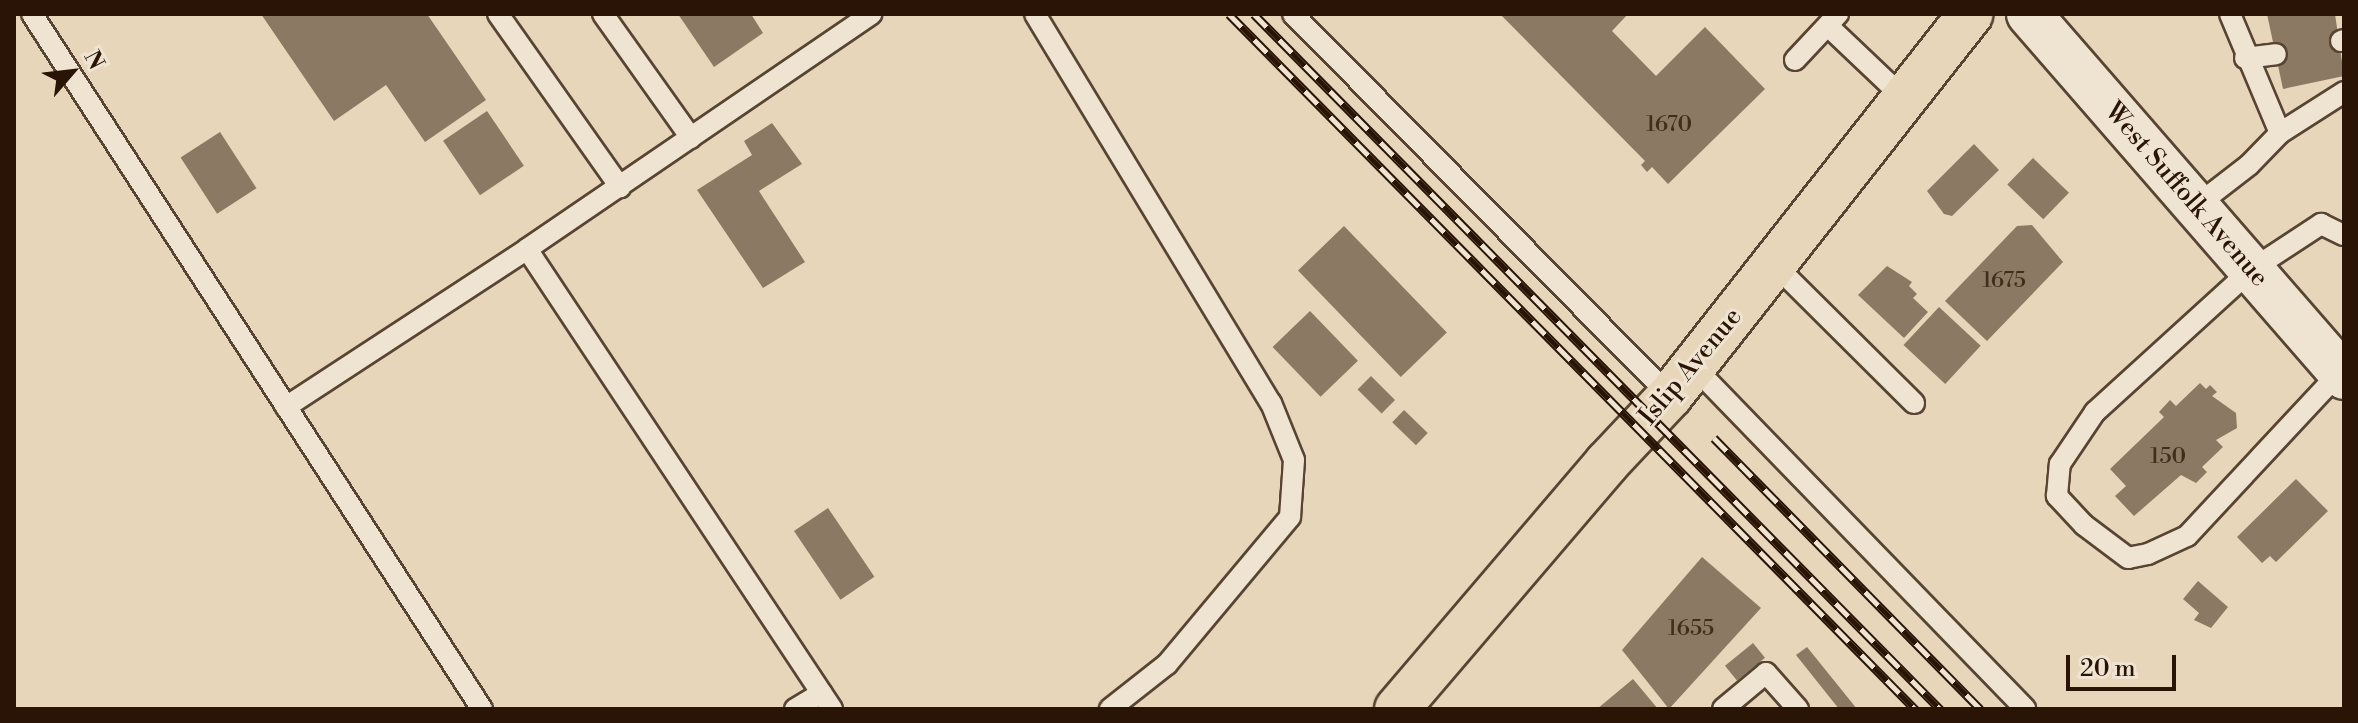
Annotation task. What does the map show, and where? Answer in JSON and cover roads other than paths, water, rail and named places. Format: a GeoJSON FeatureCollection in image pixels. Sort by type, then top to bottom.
{"type":"FeatureCollection","features":[{"type":"Feature","properties":{"kind":"main road","name":"Islip Avenue"},"geometry":{"type":"LineString","coordinates":[[1397,709],[1682,382],[1971,14]]}},
{"type":"Feature","properties":{"kind":"main road","name":"West Suffolk Avenue"},"geometry":{"type":"LineString","coordinates":[[2029,14],[2342,374]]}},
{"type":"Feature","properties":{"kind":"lane"},"geometry":{"type":"LineString","coordinates":[[32,14],[482,709]]}},
{"type":"Feature","properties":{"kind":"lane"},"geometry":{"type":"LineString","coordinates":[[498,14],[620,187]]}},
{"type":"Feature","properties":{"kind":"lane"},"geometry":{"type":"LineString","coordinates":[[603,14],[691,138]]}},
{"type":"Feature","properties":{"kind":"lane"},"geometry":{"type":"LineString","coordinates":[[286,407],[620,187],[872,14]]}},
{"type":"Feature","properties":{"kind":"lane"},"geometry":{"type":"LineString","coordinates":[[1035,14],[1271,403],[1294,460],[1290,517],[1167,664],[1110,709]]}},
{"type":"Feature","properties":{"kind":"lane"},"geometry":{"type":"LineString","coordinates":[[1293,14],[2025,709]]}},
{"type":"Feature","properties":{"kind":"lane"},"geometry":{"type":"LineString","coordinates":[[2230,14],[2245,58],[2280,133]]}},
{"type":"Feature","properties":{"kind":"lane"},"geometry":{"type":"LineString","coordinates":[[1795,60],[1833,20],[1905,99]]}},
{"type":"Feature","properties":{"kind":"lane"},"geometry":{"type":"LineString","coordinates":[[2245,58],[2276,54]]}},
{"type":"Feature","properties":{"kind":"lane"},"geometry":{"type":"LineString","coordinates":[[2196,206],[2249,165],[2280,133],[2344,92]]}},
{"type":"Feature","properties":{"kind":"lane"},"geometry":{"type":"LineString","coordinates":[[2342,374],[2187,536],[2148,554],[2128,558],[2084,525],[2057,496],[2060,464],[2095,412],[2251,270],[2321,224],[2344,235]]}},
{"type":"Feature","properties":{"kind":"lane"},"geometry":{"type":"LineString","coordinates":[[527,249],[827,701],[795,709]]}},
{"type":"Feature","properties":{"kind":"lane"},"geometry":{"type":"LineString","coordinates":[[1775,265],[1914,403]]}},
{"type":"Feature","properties":{"kind":"lane"},"geometry":{"type":"LineString","coordinates":[[1723,709],[1766,673],[1798,709]]}},
{"type":"Feature","properties":{"kind":"railway"},"geometry":{"type":"LineString","coordinates":[[1229,14],[1915,709]]}},
{"type":"Feature","properties":{"kind":"railway"},"geometry":{"type":"LineString","coordinates":[[1254,14],[1940,709]]}},
{"type":"Feature","properties":{"kind":"railway"},"geometry":{"type":"LineString","coordinates":[[1714,438],[1980,709]]}}]}
